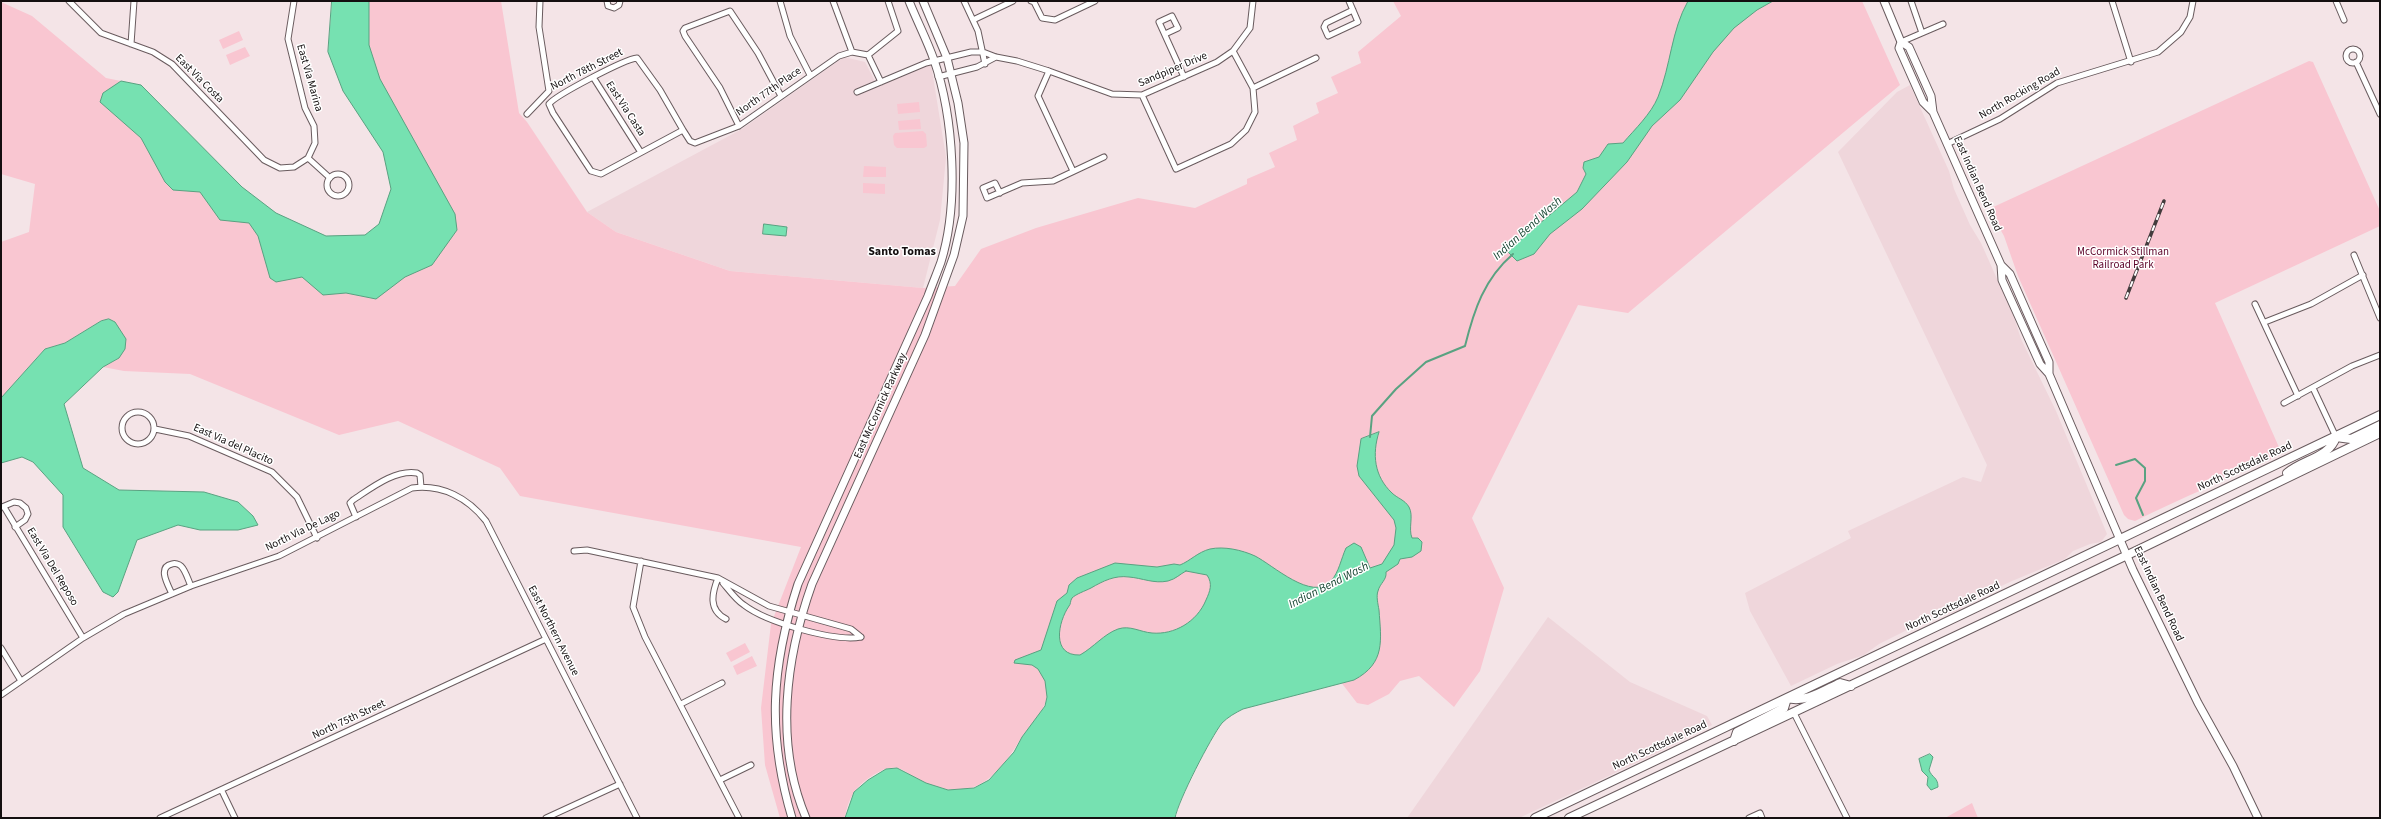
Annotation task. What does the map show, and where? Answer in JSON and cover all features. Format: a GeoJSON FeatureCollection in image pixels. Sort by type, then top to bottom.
{"type":"FeatureCollection","features":[{"type":"Feature","properties":{"kind":"main road","name":"East McCormick Parkway"},"geometry":{"type":"LineString","coordinates":[[792,818],[780,768],[774,702],[776,670],[788,613],[798,584],[928,296],[942,253],[950,214],[952,179],[951,145],[938,77],[934,61],[909,1]]}},
{"type":"Feature","properties":{"kind":"main road","name":"East McCormick Parkway"},"geometry":{"type":"LineString","coordinates":[[806,818],[792,768],[787,703],[789,670],[798,628],[812,584],[925,335],[954,255],[963,216],[965,180],[964,143],[947,58],[923,1]]}},
{"type":"Feature","properties":{"kind":"main road","name":"East Indian Bend Road"},"geometry":{"type":"LineString","coordinates":[[1884,1],[1901,42],[1909,47],[1912,53],[1931,96],[1933,112],[1947,144],[2001,265],[2010,274],[2049,362],[2049,374],[2127,555],[2198,703],[2233,766],[2258,818]]}},
{"type":"Feature","properties":{"kind":"main road"},"geometry":{"type":"LineString","coordinates":[[942,253],[954,255]]}},
{"type":"Feature","properties":{"kind":"main road","name":"North Scottsdale Road"},"geometry":{"type":"LineString","coordinates":[[1535,818],[2380,416]]}},
{"type":"Feature","properties":{"kind":"main road"},"geometry":{"type":"LineString","coordinates":[[2278,482],[2296,466],[2329,450],[2336,437],[2351,439],[2380,425]]}},
{"type":"Feature","properties":{"kind":"main road"},"geometry":{"type":"LineString","coordinates":[[1569,818],[2127,555],[2380,433]]}},
{"type":"Feature","properties":{"kind":"main road"},"geometry":{"type":"LineString","coordinates":[[1734,741],[1737,732],[1784,708],[1787,698],[1798,701],[1805,700],[1840,683],[1851,686]]}},
{"type":"Feature","properties":{"kind":"main road"},"geometry":{"type":"LineString","coordinates":[[780,768],[792,768]]}},
{"type":"Feature","properties":{"kind":"street","name":"East Via Costa"},"geometry":{"type":"LineString","coordinates":[[69,1],[101,33],[153,52],[172,64],[264,160],[272,166],[287,168],[308,158]]}},
{"type":"Feature","properties":{"kind":"street"},"geometry":{"type":"LineString","coordinates":[[131,44],[134,1]]}},
{"type":"Feature","properties":{"kind":"street","name":"East Via Marina"},"geometry":{"type":"LineString","coordinates":[[294,1],[288,30],[290,49],[305,108],[316,134],[314,148],[308,158]]}},
{"type":"Feature","properties":{"kind":"street"},"geometry":{"type":"LineString","coordinates":[[526,114],[549,91],[539,27],[540,1]]}},
{"type":"Feature","properties":{"kind":"street"},"geometry":{"type":"LineString","coordinates":[[607,1],[608,6],[614,8],[619,5],[620,1]]}},
{"type":"Feature","properties":{"kind":"street"},"geometry":{"type":"LineString","coordinates":[[780,1],[790,36],[810,75]]}},
{"type":"Feature","properties":{"kind":"street"},"geometry":{"type":"LineString","coordinates":[[833,1],[852,52],[868,55],[898,31],[888,1]]}},
{"type":"Feature","properties":{"kind":"street"},"geometry":{"type":"LineString","coordinates":[[964,1],[973,20],[983,52],[985,64]]}},
{"type":"Feature","properties":{"kind":"street"},"geometry":{"type":"LineString","coordinates":[[973,20],[1013,1]]}},
{"type":"Feature","properties":{"kind":"street"},"geometry":{"type":"LineString","coordinates":[[1031,1],[1034,2],[1042,18],[1055,20],[1095,1]]}},
{"type":"Feature","properties":{"kind":"street","name":"Sandpiper Drive"},"geometry":{"type":"LineString","coordinates":[[983,52],[996,57],[1018,61],[1112,94],[1142,95],[1217,62],[1233,51],[1250,28],[1253,1]]}},
{"type":"Feature","properties":{"kind":"street"},"geometry":{"type":"LineString","coordinates":[[1349,1],[1353,10],[1358,22],[1328,36],[1324,27],[1326,23],[1353,10]]}},
{"type":"Feature","properties":{"kind":"street"},"geometry":{"type":"LineString","coordinates":[[1910,1],[1922,33]]}},
{"type":"Feature","properties":{"kind":"street"},"geometry":{"type":"LineString","coordinates":[[2112,1],[2131,62]]}},
{"type":"Feature","properties":{"kind":"street","name":"North Rocking Road"},"geometry":{"type":"LineString","coordinates":[[1947,144],[2000,119],[2057,83],[2076,76],[2131,62],[2158,52],[2181,32],[2190,17],[2193,1]]}},
{"type":"Feature","properties":{"kind":"street"},"geometry":{"type":"LineString","coordinates":[[2336,1],[2344,20]]}},
{"type":"Feature","properties":{"kind":"street"},"geometry":{"type":"LineString","coordinates":[[739,126],[720,88],[683,30],[687,26],[728,10],[758,53],[781,96]]}},
{"type":"Feature","properties":{"kind":"street"},"geometry":{"type":"LineString","coordinates":[[1901,42],[1944,24]]}},
{"type":"Feature","properties":{"kind":"street"},"geometry":{"type":"LineString","coordinates":[[1165,34],[1184,77]]}},
{"type":"Feature","properties":{"kind":"street"},"geometry":{"type":"LineString","coordinates":[[1142,95],[1176,169],[1231,144],[1246,130],[1255,112],[1253,88],[1233,51]]}},
{"type":"Feature","properties":{"kind":"street","name":"North 77th Place"},"geometry":{"type":"LineString","coordinates":[[683,130],[692,143],[739,126],[839,56],[852,52]]}},
{"type":"Feature","properties":{"kind":"street"},"geometry":{"type":"LineString","coordinates":[[857,92],[934,61],[983,52]]}},
{"type":"Feature","properties":{"kind":"street"},"geometry":{"type":"LineString","coordinates":[[868,55],[881,82]]}},
{"type":"Feature","properties":{"kind":"street"},"geometry":{"type":"LineString","coordinates":[[938,77],[985,64],[996,57]]}},
{"type":"Feature","properties":{"kind":"street","name":"North 78th Street"},"geometry":{"type":"LineString","coordinates":[[640,151],[597,174],[591,171],[553,113],[549,104],[557,97],[593,77],[637,58],[660,90],[683,130]]}},
{"type":"Feature","properties":{"kind":"street"},"geometry":{"type":"LineString","coordinates":[[1253,88],[1316,58]]}},
{"type":"Feature","properties":{"kind":"street"},"geometry":{"type":"LineString","coordinates":[[2356,62],[2380,114]]}},
{"type":"Feature","properties":{"kind":"street"},"geometry":{"type":"LineString","coordinates":[[1048,71],[1038,96],[1073,171]]}},
{"type":"Feature","properties":{"kind":"street","name":"East Via Casta"},"geometry":{"type":"LineString","coordinates":[[593,77],[640,151]]}},
{"type":"Feature","properties":{"kind":"street"},"geometry":{"type":"LineString","coordinates":[[640,151],[683,130]]}},
{"type":"Feature","properties":{"kind":"street"},"geometry":{"type":"LineString","coordinates":[[1000,193],[1022,183],[1053,181],[1104,157]]}},
{"type":"Feature","properties":{"kind":"street"},"geometry":{"type":"LineString","coordinates":[[308,158],[330,178]]}},
{"type":"Feature","properties":{"kind":"street"},"geometry":{"type":"LineString","coordinates":[[336,175],[345,178],[348,186],[345,193],[339,196],[329,192],[327,184],[330,178],[336,175]]}},
{"type":"Feature","properties":{"kind":"street"},"geometry":{"type":"LineString","coordinates":[[2354,255],[2380,318]]}},
{"type":"Feature","properties":{"kind":"street"},"geometry":{"type":"LineString","coordinates":[[2265,322],[2311,304],[2363,275]]}},
{"type":"Feature","properties":{"kind":"street"},"geometry":{"type":"LineString","coordinates":[[2255,304],[2265,322],[2298,396]]}},
{"type":"Feature","properties":{"kind":"street"},"geometry":{"type":"LineString","coordinates":[[2284,403],[2352,366],[2380,355]]}},
{"type":"Feature","properties":{"kind":"street"},"geometry":{"type":"LineString","coordinates":[[2313,388],[2336,437]]}},
{"type":"Feature","properties":{"kind":"street"},"geometry":{"type":"LineString","coordinates":[[138,412],[148,415],[155,429],[151,439],[141,444],[131,443],[126,439],[122,430],[124,419],[132,413],[138,412]]}},
{"type":"Feature","properties":{"kind":"street","name":"East Via del Placito"},"geometry":{"type":"LineString","coordinates":[[155,429],[189,436],[272,472],[297,497],[316,538]]}},
{"type":"Feature","properties":{"kind":"street"},"geometry":{"type":"LineString","coordinates":[[356,517],[350,503],[388,479],[404,473],[417,473],[420,475],[421,487]]}},
{"type":"Feature","properties":{"kind":"street","name":"North Via De Lago"},"geometry":{"type":"LineString","coordinates":[[1,695],[83,638],[124,614],[191,586],[279,556],[404,492],[421,487]]}},
{"type":"Feature","properties":{"kind":"street","name":"East Northern Avenue"},"geometry":{"type":"LineString","coordinates":[[421,487],[445,491],[460,497],[478,511],[486,522],[637,818]]}},
{"type":"Feature","properties":{"kind":"street"},"geometry":{"type":"LineString","coordinates":[[2,507],[20,502],[26,508],[28,514],[25,520],[16,526]]}},
{"type":"Feature","properties":{"kind":"street","name":"East Via Del Reposo"},"geometry":{"type":"LineString","coordinates":[[2,507],[16,526],[83,638]]}},
{"type":"Feature","properties":{"kind":"street"},"geometry":{"type":"LineString","coordinates":[[574,551],[587,550],[718,578],[769,606],[801,617],[851,629],[861,637],[848,640],[798,628],[759,614],[742,605],[718,578]]}},
{"type":"Feature","properties":{"kind":"street"},"geometry":{"type":"LineString","coordinates":[[641,561],[633,607],[645,637],[739,818]]}},
{"type":"Feature","properties":{"kind":"street"},"geometry":{"type":"LineString","coordinates":[[172,594],[164,576],[165,569],[170,564],[177,564],[182,567],[191,586]]}},
{"type":"Feature","properties":{"kind":"street"},"geometry":{"type":"LineString","coordinates":[[718,578],[712,592],[713,605],[718,615],[726,619]]}},
{"type":"Feature","properties":{"kind":"street","name":"North 75th Street"},"geometry":{"type":"LineString","coordinates":[[160,818],[222,791],[546,639]]}},
{"type":"Feature","properties":{"kind":"street"},"geometry":{"type":"LineString","coordinates":[[1,648],[21,681]]}},
{"type":"Feature","properties":{"kind":"street"},"geometry":{"type":"LineString","coordinates":[[681,704],[722,683]]}},
{"type":"Feature","properties":{"kind":"street"},"geometry":{"type":"LineString","coordinates":[[1794,713],[1847,818]]}},
{"type":"Feature","properties":{"kind":"street"},"geometry":{"type":"LineString","coordinates":[[720,780],[751,765]]}},
{"type":"Feature","properties":{"kind":"street"},"geometry":{"type":"LineString","coordinates":[[546,818],[620,784]]}},
{"type":"Feature","properties":{"kind":"street"},"geometry":{"type":"LineString","coordinates":[[222,791],[235,818]]}},
{"type":"Feature","properties":{"kind":"street"},"geometry":{"type":"LineString","coordinates":[[1749,818],[1761,816]]}},
{"type":"Feature","properties":{"kind":"shaded area"},"geometry":{"type":"Polygon","coordinates":[[[844,57],[865,62],[876,83],[931,64],[946,157],[940,220],[923,288],[730,271],[616,232],[587,212],[742,129],[844,57]]]}},
{"type":"Feature","properties":{"kind":"shaded area"},"geometry":{"type":"Polygon","coordinates":[[[1910,85],[1949,171],[1954,189],[1970,225],[1981,243],[2014,317],[2021,339],[2056,411],[2107,534],[2101,542],[2090,544],[2073,551],[2065,559],[1971,600],[1959,610],[1915,626],[1879,644],[1864,655],[1837,664],[1791,686],[1750,611],[1745,593],[1851,538],[1848,531],[1963,477],[1981,482],[1987,465],[1838,152],[1897,92],[1910,85]]]}},
{"type":"Feature","properties":{"kind":"shaded area"},"geometry":{"type":"Polygon","coordinates":[[[1548,617],[1630,682],[1707,716],[1712,725],[1647,758],[1519,818],[1407,818],[1548,617]]]}},
{"type":"Feature","properties":{"kind":"green space"},"geometry":{"type":"Polygon","coordinates":[[[332,1],[501,1],[519,113],[527,122],[587,212],[616,232],[730,271],[923,288],[955,286],[981,249],[1036,228],[1138,198],[1195,208],[1247,184],[1247,179],[1275,167],[1269,153],[1297,140],[1293,126],[1319,113],[1316,103],[1338,93],[1331,77],[1361,63],[1358,52],[1401,16],[1393,1],[1862,1],[1900,85],[1628,313],[1578,305],[1472,518],[1504,588],[1480,671],[1454,707],[1419,676],[1400,681],[1389,694],[1368,705],[1357,703],[1294,621],[1047,697],[1039,715],[1002,766],[981,784],[956,790],[941,788],[924,783],[901,769],[893,767],[880,771],[857,788],[849,801],[845,818],[780,818],[765,765],[761,708],[771,624],[801,547],[520,496],[500,468],[398,421],[339,435],[190,374],[124,371],[103,367],[119,358],[101,321],[65,343],[45,349],[1,398],[1,242],[29,232],[35,184],[1,174],[1,2],[32,16],[106,78],[141,85],[242,187],[276,213],[326,236],[365,235],[379,224],[391,189],[383,152],[343,91],[328,52],[332,1]]]}},
{"type":"Feature","properties":{"kind":"green space"},"geometry":{"type":"Polygon","coordinates":[[[239,31],[243,40],[223,49],[219,40],[239,31]]]}},
{"type":"Feature","properties":{"kind":"green space"},"geometry":{"type":"Polygon","coordinates":[[[245,47],[250,56],[230,65],[226,55],[245,47]]]}},
{"type":"Feature","properties":{"kind":"green space","name":"McCormick Stillman Railroad Park"},"geometry":{"type":"Polygon","coordinates":[[[2309,61],[2313,62],[2380,211],[2380,226],[2215,303],[2282,454],[2135,521],[2128,519],[2124,515],[2018,276],[2004,236],[1989,209],[2309,61]]]}},
{"type":"Feature","properties":{"kind":"green space"},"geometry":{"type":"Polygon","coordinates":[[[919,102],[920,112],[898,114],[897,104],[919,102]]]}},
{"type":"Feature","properties":{"kind":"green space"},"geometry":{"type":"Polygon","coordinates":[[[920,119],[921,129],[899,130],[898,121],[920,119]]]}},
{"type":"Feature","properties":{"kind":"green space"},"geometry":{"type":"Polygon","coordinates":[[[923,131],[926,134],[927,146],[924,148],[897,148],[894,145],[893,136],[895,133],[923,131]]]}},
{"type":"Feature","properties":{"kind":"green space"},"geometry":{"type":"Polygon","coordinates":[[[864,166],[886,167],[886,177],[863,177],[864,166]]]}},
{"type":"Feature","properties":{"kind":"green space"},"geometry":{"type":"Polygon","coordinates":[[[863,183],[885,184],[885,194],[863,193],[863,183]]]}},
{"type":"Feature","properties":{"kind":"green space"},"geometry":{"type":"Polygon","coordinates":[[[745,643],[750,652],[731,662],[726,653],[745,643]]]}},
{"type":"Feature","properties":{"kind":"green space"},"geometry":{"type":"Polygon","coordinates":[[[752,656],[757,666],[737,675],[733,666],[752,656]]]}},
{"type":"Feature","properties":{"kind":"green space"},"geometry":{"type":"Polygon","coordinates":[[[1972,803],[1978,818],[1945,818],[1972,803]]]}},
{"type":"Feature","properties":{"kind":"water"},"geometry":{"type":"Polygon","coordinates":[[[332,1],[369,1],[369,45],[380,79],[455,214],[457,230],[432,265],[405,277],[376,299],[346,293],[323,295],[302,277],[276,282],[270,278],[258,236],[249,223],[220,220],[200,192],[173,190],[165,182],[141,138],[100,102],[103,93],[121,81],[141,85],[242,187],[276,213],[326,236],[365,235],[379,224],[391,189],[383,152],[343,91],[328,52],[332,1]]]}},
{"type":"Feature","properties":{"kind":"water"},"geometry":{"type":"Polygon","coordinates":[[[1688,1],[1773,1],[1757,10],[1734,28],[1713,52],[1680,100],[1652,126],[1627,162],[1582,209],[1550,234],[1534,254],[1517,261],[1507,251],[1577,192],[1586,174],[1583,168],[1584,162],[1599,157],[1608,144],[1623,143],[1655,103],[1666,73],[1674,36],[1682,12],[1688,1]]]}},
{"type":"Feature","properties":{"kind":"water"},"geometry":{"type":"Polygon","coordinates":[[[764,224],[787,227],[786,236],[763,234],[764,224]]]}},
{"type":"Feature","properties":{"kind":"water"},"geometry":{"type":"Polygon","coordinates":[[[109,319],[115,322],[126,339],[125,349],[119,358],[103,367],[64,404],[83,468],[119,490],[204,492],[238,502],[253,516],[258,525],[238,530],[200,530],[178,525],[137,540],[118,592],[113,597],[103,592],[63,527],[63,495],[33,462],[22,457],[1,463],[1,398],[45,349],[65,343],[101,321],[109,319]]]}},
{"type":"Feature","properties":{"kind":"water"},"geometry":{"type":"Polygon","coordinates":[[[1379,432],[1375,456],[1378,472],[1381,479],[1392,493],[1409,507],[1411,514],[1412,538],[1418,538],[1422,542],[1421,551],[1412,557],[1400,559],[1398,564],[1386,572],[1377,593],[1380,641],[1376,658],[1372,666],[1354,680],[1243,709],[1227,719],[1217,730],[1203,755],[1188,784],[1175,818],[845,818],[854,792],[868,780],[886,769],[897,768],[926,783],[948,790],[974,788],[989,780],[1014,752],[1022,737],[1045,706],[1047,697],[1045,681],[1038,669],[1032,665],[1014,663],[1015,660],[1041,650],[1057,601],[1067,593],[1069,585],[1077,578],[1115,563],[1157,567],[1174,564],[1180,565],[1202,552],[1215,548],[1239,550],[1250,554],[1293,580],[1303,585],[1314,587],[1323,586],[1331,581],[1338,570],[1346,548],[1354,543],[1361,547],[1370,568],[1382,564],[1394,545],[1396,528],[1394,520],[1359,476],[1357,466],[1361,439],[1379,432]],[[1186,571],[1173,579],[1163,582],[1124,577],[1109,579],[1100,583],[1072,598],[1060,629],[1061,644],[1064,650],[1071,654],[1080,655],[1108,634],[1118,629],[1127,628],[1160,633],[1168,632],[1184,626],[1197,615],[1210,591],[1210,581],[1207,575],[1186,571]]]}},
{"type":"Feature","properties":{"kind":"water"},"geometry":{"type":"Polygon","coordinates":[[[1930,754],[1933,757],[1929,770],[1936,779],[1938,787],[1931,790],[1927,785],[1928,777],[1922,771],[1919,759],[1930,754]]]}},
{"type":"Feature","properties":{"kind":"waterway","name":"Indian Bend Wash"},"geometry":{"type":"LineString","coordinates":[[1370,437],[1372,416],[1396,389],[1426,362],[1465,346],[1476,308],[1487,285],[1503,264],[1513,254]]}},
{"type":"Feature","properties":{"kind":"waterway"},"geometry":{"type":"LineString","coordinates":[[2116,465],[2135,459],[2145,468],[2145,481],[2136,498],[2143,515]]}},
{"type":"Feature","properties":{"kind":"railway"},"geometry":{"type":"LineString","coordinates":[[2126,298],[2164,201]]}},
{"type":"Feature","properties":{"kind":"district","name":"Santo Tomas"},"geometry":{"type":"Point","coordinates":[902,252]}}]}
